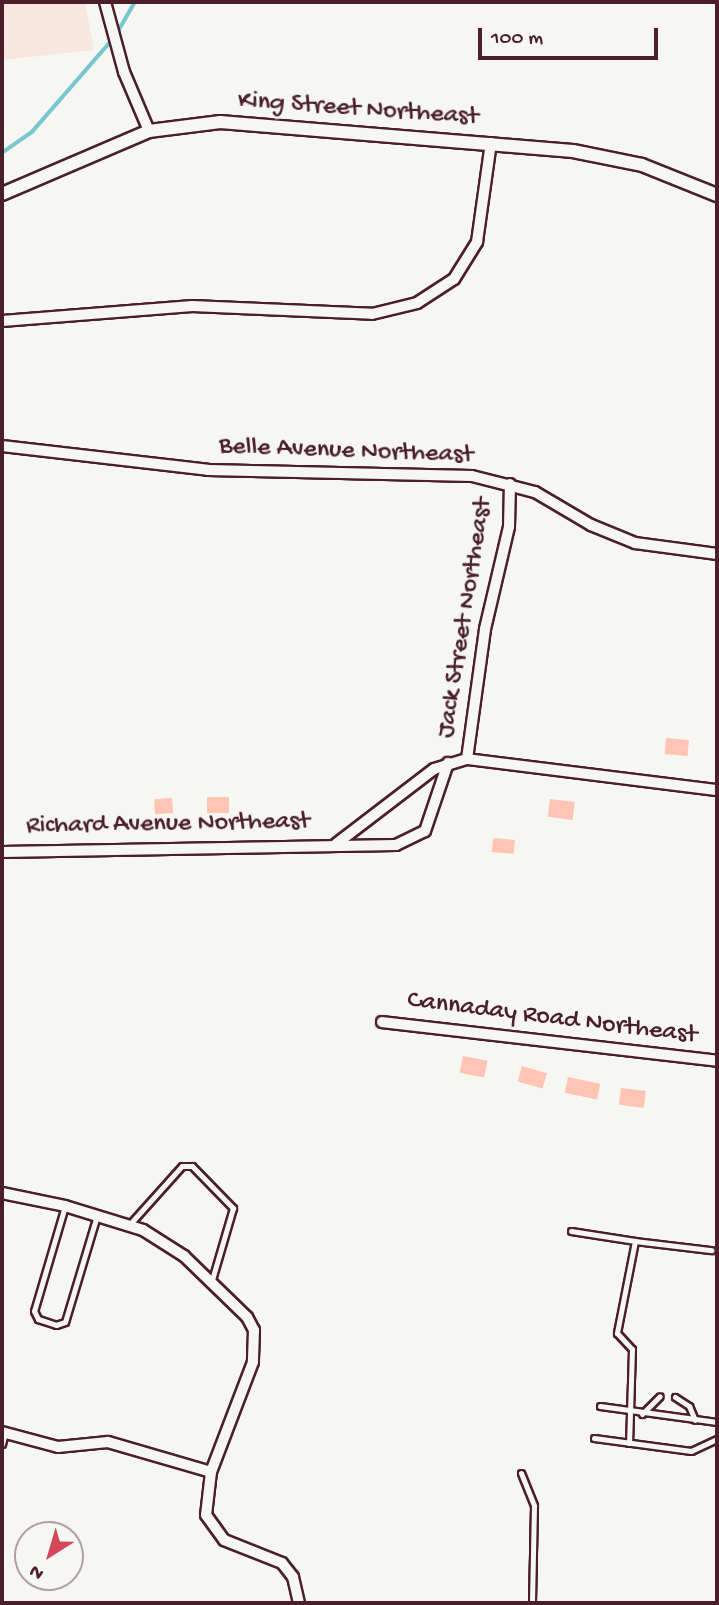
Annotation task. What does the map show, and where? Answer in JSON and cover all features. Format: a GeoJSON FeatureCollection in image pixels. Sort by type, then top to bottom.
{"type":"FeatureCollection","features":[{"type":"Feature","properties":{"kind":"street"},"geometry":{"type":"LineString","coordinates":[[105,2],[118,49],[149,131]]}},
{"type":"Feature","properties":{"kind":"street","name":"King Street Northeast"},"geometry":{"type":"LineString","coordinates":[[2,194],[149,131],[220,122],[491,143],[608,157],[659,171],[717,195]]}},
{"type":"Feature","properties":{"kind":"street"},"geometry":{"type":"LineString","coordinates":[[2,321],[192,306],[372,314],[417,303],[454,279],[477,242],[491,143]]}},
{"type":"Feature","properties":{"kind":"street","name":"Belle Avenue Northeast"},"geometry":{"type":"LineString","coordinates":[[2,446],[134,465],[439,472],[510,484],[535,492],[623,539],[717,554]]}},
{"type":"Feature","properties":{"kind":"street","name":"Jack Street Northeast"},"geometry":{"type":"LineString","coordinates":[[467,759],[485,629],[509,527],[510,484]]}},
{"type":"Feature","properties":{"kind":"street","name":"Richard Avenue Northeast"},"geometry":{"type":"LineString","coordinates":[[336,845],[448,763],[467,759],[717,790]]}},
{"type":"Feature","properties":{"kind":"street","name":"Jack Street Northeast"},"geometry":{"type":"LineString","coordinates":[[418,837],[428,826],[448,763]]}},
{"type":"Feature","properties":{"kind":"street","name":"Richard Avenue Northeast"},"geometry":{"type":"LineString","coordinates":[[2,852],[396,845],[418,837]]}},
{"type":"Feature","properties":{"kind":"street","name":"Cannaday Road Northeast"},"geometry":{"type":"LineString","coordinates":[[382,1022],[717,1061]]}},
{"type":"Feature","properties":{"kind":"street"},"geometry":{"type":"LineString","coordinates":[[2,1193],[97,1215],[129,1225],[164,1242],[212,1280],[247,1317],[255,1347],[252,1369],[211,1472],[205,1504],[210,1525],[224,1540],[282,1563],[293,1577],[299,1603]]}},
{"type":"Feature","properties":{"kind":"street"},"geometry":{"type":"LineString","coordinates":[[3,1436],[58,1447],[108,1442],[211,1472]]}},
{"type":"Feature","properties":{"kind":"lane"},"geometry":{"type":"LineString","coordinates":[[129,1225],[182,1166],[192,1166],[233,1208],[212,1280]]}},
{"type":"Feature","properties":{"kind":"lane"},"geometry":{"type":"LineString","coordinates":[[65,1206],[34,1311],[38,1319],[56,1325],[65,1322],[97,1215]]}},
{"type":"Feature","properties":{"kind":"lane"},"geometry":{"type":"LineString","coordinates":[[571,1231],[711,1250]]}},
{"type":"Feature","properties":{"kind":"lane"},"geometry":{"type":"LineString","coordinates":[[629,1443],[633,1413],[632,1349],[617,1333],[635,1241]]}},
{"type":"Feature","properties":{"kind":"lane"},"geometry":{"type":"LineString","coordinates":[[642,1414],[660,1396]]}},
{"type":"Feature","properties":{"kind":"lane"},"geometry":{"type":"LineString","coordinates":[[676,1397],[689,1406],[695,1420]]}},
{"type":"Feature","properties":{"kind":"lane"},"geometry":{"type":"LineString","coordinates":[[600,1406],[633,1413],[717,1422]]}},
{"type":"Feature","properties":{"kind":"lane"},"geometry":{"type":"LineString","coordinates":[[594,1438],[691,1451],[717,1439]]}},
{"type":"Feature","properties":{"kind":"lane"},"geometry":{"type":"LineString","coordinates":[[521,1473],[534,1506],[532,1603]]}},
{"type":"Feature","properties":{"kind":"shaded area"},"geometry":{"type":"Polygon","coordinates":[[[2,2],[85,2],[94,50],[2,60],[2,2]]]}},
{"type":"Feature","properties":{"kind":"building"},"geometry":{"type":"Polygon","coordinates":[[[666,738],[689,740],[688,756],[665,754],[666,738]]]}},
{"type":"Feature","properties":{"kind":"building"},"geometry":{"type":"Polygon","coordinates":[[[207,797],[229,797],[229,813],[207,813],[207,797]]]}},
{"type":"Feature","properties":{"kind":"building"},"geometry":{"type":"Polygon","coordinates":[[[172,798],[173,813],[155,814],[154,799],[172,798]]]}},
{"type":"Feature","properties":{"kind":"building"},"geometry":{"type":"Polygon","coordinates":[[[550,799],[575,802],[573,820],[548,817],[550,799]]]}},
{"type":"Feature","properties":{"kind":"building"},"geometry":{"type":"Polygon","coordinates":[[[493,838],[515,840],[514,854],[492,852],[493,838]]]}},
{"type":"Feature","properties":{"kind":"building"},"geometry":{"type":"Polygon","coordinates":[[[463,1056],[488,1061],[484,1077],[460,1073],[463,1056]]]}},
{"type":"Feature","properties":{"kind":"building"},"geometry":{"type":"Polygon","coordinates":[[[522,1066],[547,1073],[543,1089],[518,1081],[522,1066]]]}},
{"type":"Feature","properties":{"kind":"building"},"geometry":{"type":"Polygon","coordinates":[[[568,1077],[600,1084],[597,1100],[565,1093],[568,1077]]]}},
{"type":"Feature","properties":{"kind":"building"},"geometry":{"type":"Polygon","coordinates":[[[621,1088],[646,1091],[644,1108],[619,1105],[621,1088]]]}},
{"type":"Feature","properties":{"kind":"waterway"},"geometry":{"type":"LineString","coordinates":[[117,33],[135,2]]}},
{"type":"Feature","properties":{"kind":"waterway"},"geometry":{"type":"LineString","coordinates":[[2,153],[32,132],[112,40]]}}]}
